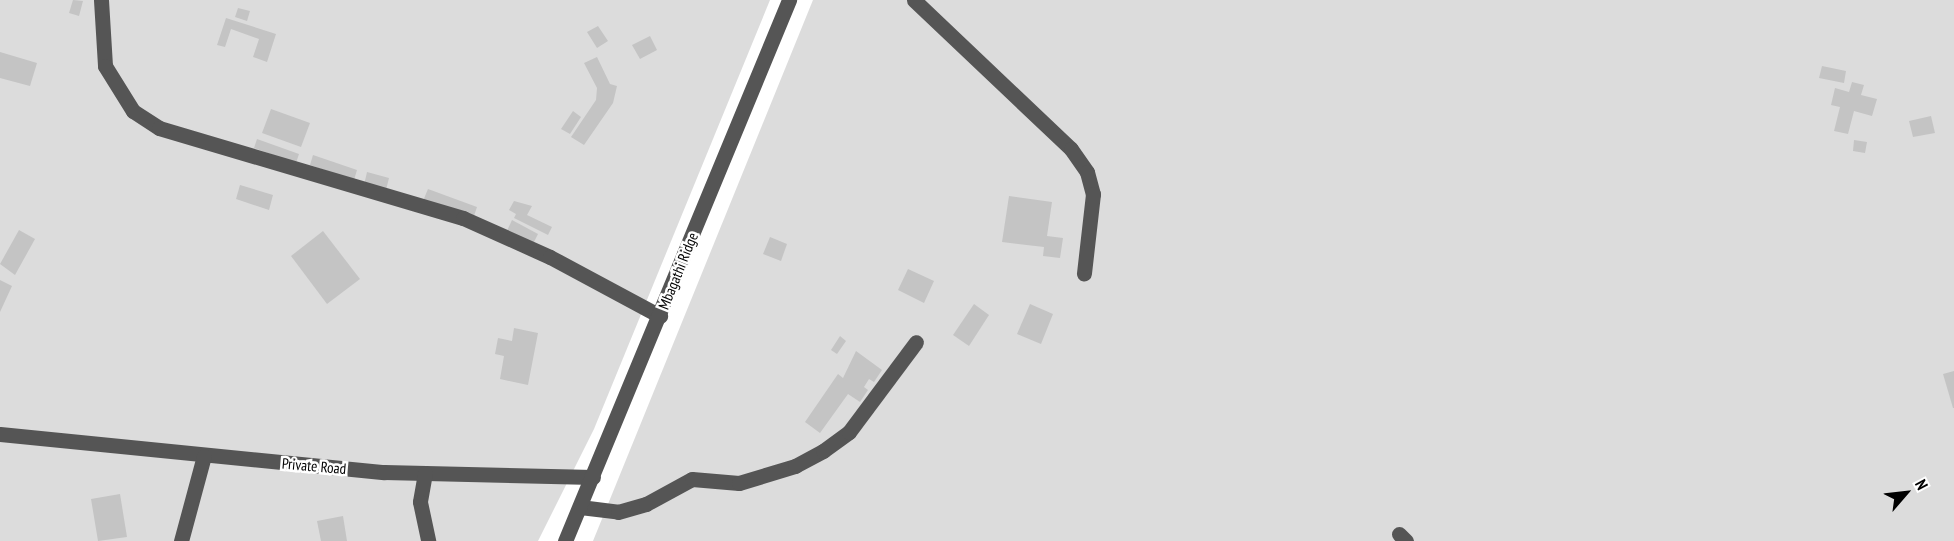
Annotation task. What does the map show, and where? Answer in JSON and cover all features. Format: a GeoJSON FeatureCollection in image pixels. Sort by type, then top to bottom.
{"type":"FeatureCollection","features":[{"type":"Feature","properties":{"kind":"street"},"geometry":{"type":"LineString","coordinates":[[101,0],[105,66],[133,111],[159,128],[463,218],[550,257],[660,316]]}},
{"type":"Feature","properties":{"kind":"street","name":"Mbagathi Ridge"},"geometry":{"type":"LineString","coordinates":[[565,541],[789,0]]}},
{"type":"Feature","properties":{"kind":"street"},"geometry":{"type":"LineString","coordinates":[[914,0],[1071,149],[1087,172],[1093,194],[1084,273]]}},
{"type":"Feature","properties":{"kind":"street"},"geometry":{"type":"LineString","coordinates":[[580,507],[618,512],[646,504],[692,479],[739,483],[756,480],[824,451],[849,432],[916,342]]}},
{"type":"Feature","properties":{"kind":"street","name":"Private Road"},"geometry":{"type":"LineString","coordinates":[[0,434],[204,456],[384,472],[592,477]]}},
{"type":"Feature","properties":{"kind":"street"},"geometry":{"type":"LineString","coordinates":[[181,541],[204,456]]}},
{"type":"Feature","properties":{"kind":"street"},"geometry":{"type":"LineString","coordinates":[[425,472],[420,502],[428,541]]}},
{"type":"Feature","properties":{"kind":"shaded area"},"geometry":{"type":"Polygon","coordinates":[[[0,0],[770,0],[594,429],[538,541],[0,541],[0,0]]]}},
{"type":"Feature","properties":{"kind":"shaded area"},"geometry":{"type":"Polygon","coordinates":[[[813,0],[1954,0],[1954,541],[593,541],[813,0]]]}},
{"type":"Feature","properties":{"kind":"building"},"geometry":{"type":"Polygon","coordinates":[[[73,0],[83,1],[79,16],[69,13],[73,0]]]}},
{"type":"Feature","properties":{"kind":"building"},"geometry":{"type":"Polygon","coordinates":[[[238,8],[250,11],[247,21],[235,17],[238,8]]]}},
{"type":"Feature","properties":{"kind":"building"},"geometry":{"type":"Polygon","coordinates":[[[226,18],[276,34],[267,62],[253,57],[259,39],[231,29],[225,47],[217,45],[226,18]]]}},
{"type":"Feature","properties":{"kind":"building"},"geometry":{"type":"Polygon","coordinates":[[[598,26],[608,41],[597,48],[587,32],[598,26]]]}},
{"type":"Feature","properties":{"kind":"building"},"geometry":{"type":"Polygon","coordinates":[[[650,36],[657,50],[640,59],[632,45],[650,36]]]}},
{"type":"Feature","properties":{"kind":"building"},"geometry":{"type":"Polygon","coordinates":[[[0,52],[37,63],[30,86],[0,78],[0,52]]]}},
{"type":"Feature","properties":{"kind":"building"},"geometry":{"type":"Polygon","coordinates":[[[597,57],[610,84],[617,86],[613,103],[584,145],[571,137],[596,100],[597,88],[584,63],[597,57]]]}},
{"type":"Feature","properties":{"kind":"building"},"geometry":{"type":"Polygon","coordinates":[[[1822,66],[1846,71],[1844,83],[1819,78],[1822,66]]]}},
{"type":"Feature","properties":{"kind":"building"},"geometry":{"type":"Polygon","coordinates":[[[1852,82],[1864,85],[1861,95],[1877,99],[1872,116],[1854,111],[1848,134],[1834,131],[1840,107],[1831,105],[1835,88],[1849,92],[1852,82]]]}},
{"type":"Feature","properties":{"kind":"building"},"geometry":{"type":"Polygon","coordinates":[[[271,109],[310,123],[301,147],[262,133],[271,109]]]}},
{"type":"Feature","properties":{"kind":"building"},"geometry":{"type":"Polygon","coordinates":[[[573,111],[581,117],[570,134],[561,129],[573,111]]]}},
{"type":"Feature","properties":{"kind":"building"},"geometry":{"type":"Polygon","coordinates":[[[1931,116],[1935,133],[1913,137],[1909,121],[1931,116]]]}},
{"type":"Feature","properties":{"kind":"building"},"geometry":{"type":"Polygon","coordinates":[[[257,139],[299,154],[296,163],[254,148],[257,139]]]}},
{"type":"Feature","properties":{"kind":"building"},"geometry":{"type":"Polygon","coordinates":[[[1854,140],[1867,142],[1865,153],[1853,151],[1854,140]]]}},
{"type":"Feature","properties":{"kind":"building"},"geometry":{"type":"Polygon","coordinates":[[[313,155],[357,170],[354,180],[310,165],[313,155]]]}},
{"type":"Feature","properties":{"kind":"building"},"geometry":{"type":"Polygon","coordinates":[[[367,172],[389,178],[386,190],[364,185],[367,172]]]}},
{"type":"Feature","properties":{"kind":"building"},"geometry":{"type":"Polygon","coordinates":[[[240,185],[273,195],[269,210],[236,199],[240,185]]]}},
{"type":"Feature","properties":{"kind":"building"},"geometry":{"type":"Polygon","coordinates":[[[428,189],[477,207],[473,219],[423,201],[428,189]]]}},
{"type":"Feature","properties":{"kind":"building"},"geometry":{"type":"Polygon","coordinates":[[[1009,196],[1052,202],[1047,236],[1063,238],[1060,258],[1043,256],[1044,247],[1002,242],[1009,196]]]}},
{"type":"Feature","properties":{"kind":"building"},"geometry":{"type":"Polygon","coordinates":[[[514,201],[532,206],[527,215],[552,227],[548,235],[514,218],[516,214],[509,210],[514,201]]]}},
{"type":"Feature","properties":{"kind":"building"},"geometry":{"type":"Polygon","coordinates":[[[512,220],[538,234],[532,246],[506,233],[512,220]]]}},
{"type":"Feature","properties":{"kind":"building"},"geometry":{"type":"Polygon","coordinates":[[[19,230],[35,239],[15,275],[0,264],[19,230]]]}},
{"type":"Feature","properties":{"kind":"building"},"geometry":{"type":"Polygon","coordinates":[[[323,231],[360,279],[327,304],[291,256],[323,231]]]}},
{"type":"Feature","properties":{"kind":"building"},"geometry":{"type":"Polygon","coordinates":[[[770,237],[787,244],[781,261],[763,254],[770,237]]]}},
{"type":"Feature","properties":{"kind":"building"},"geometry":{"type":"Polygon","coordinates":[[[908,269],[934,281],[924,303],[898,290],[908,269]]]}},
{"type":"Feature","properties":{"kind":"building"},"geometry":{"type":"Polygon","coordinates":[[[0,280],[12,286],[0,312],[0,280]]]}},
{"type":"Feature","properties":{"kind":"building"},"geometry":{"type":"Polygon","coordinates":[[[974,304],[989,315],[969,346],[953,335],[974,304]]]}},
{"type":"Feature","properties":{"kind":"building"},"geometry":{"type":"Polygon","coordinates":[[[1030,304],[1053,314],[1041,344],[1017,334],[1030,304]]]}},
{"type":"Feature","properties":{"kind":"building"},"geometry":{"type":"Polygon","coordinates":[[[514,328],[538,333],[528,385],[500,379],[504,356],[495,354],[498,338],[512,341],[514,328]]]}},
{"type":"Feature","properties":{"kind":"building"},"geometry":{"type":"Polygon","coordinates":[[[840,336],[846,341],[837,354],[831,350],[840,336]]]}},
{"type":"Feature","properties":{"kind":"building"},"geometry":{"type":"Polygon","coordinates":[[[856,351],[882,370],[874,382],[869,379],[864,387],[868,390],[860,402],[848,394],[820,433],[805,422],[838,374],[843,378],[856,351]]]}},
{"type":"Feature","properties":{"kind":"building"},"geometry":{"type":"Polygon","coordinates":[[[1954,371],[1954,408],[1953,408],[1943,374],[1954,371]]]}},
{"type":"Feature","properties":{"kind":"building"},"geometry":{"type":"Polygon","coordinates":[[[120,494],[127,537],[98,541],[91,499],[120,494]]]}},
{"type":"Feature","properties":{"kind":"building"},"geometry":{"type":"Polygon","coordinates":[[[343,516],[347,541],[321,541],[317,521],[343,516]]]}}]}
